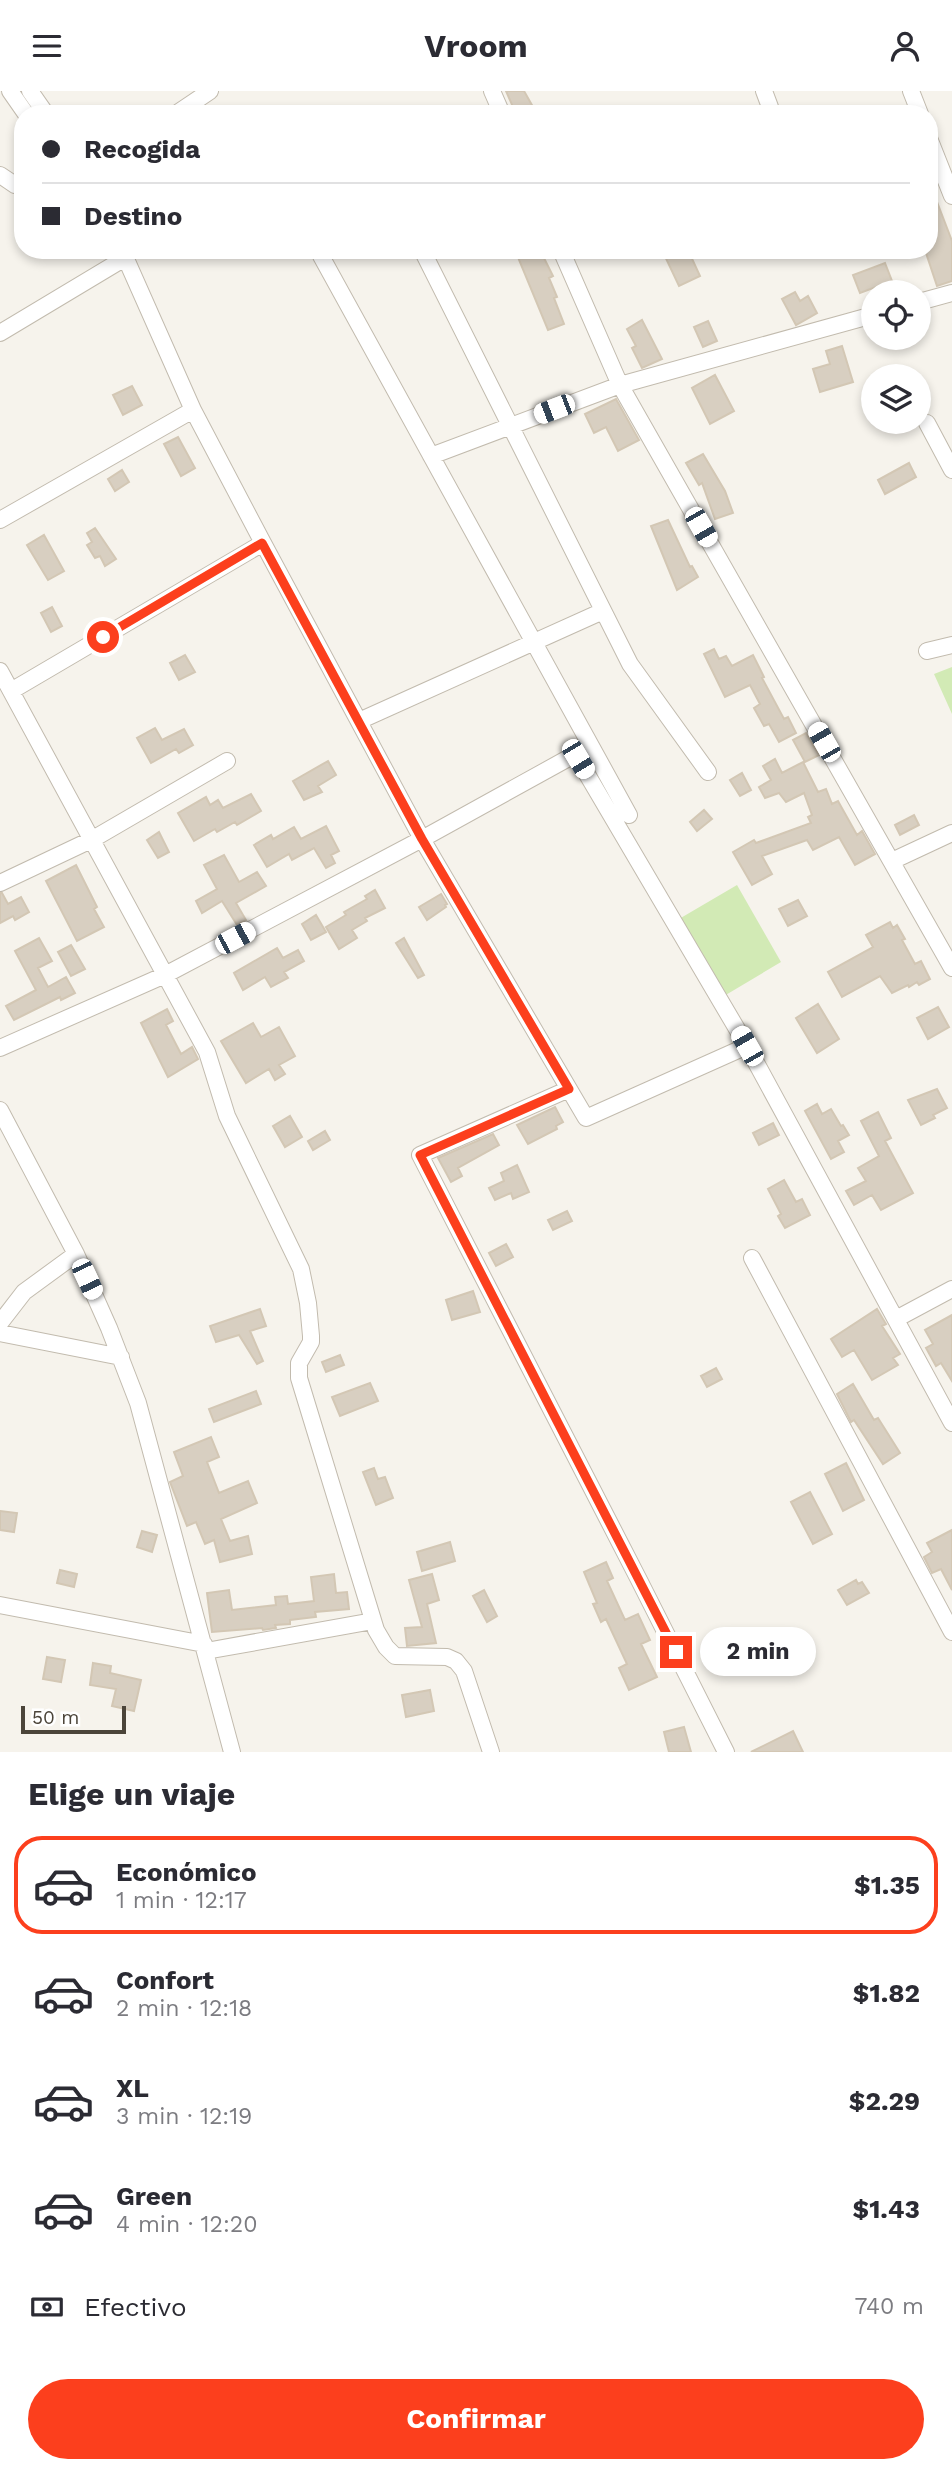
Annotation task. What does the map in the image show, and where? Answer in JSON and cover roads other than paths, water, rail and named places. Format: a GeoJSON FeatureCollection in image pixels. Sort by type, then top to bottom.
{"type":"FeatureCollection","features":[{"type":"Feature","properties":{"kind":"street"},"geometry":{"type":"LineString","coordinates":[[189,105],[210,91]]}},
{"type":"Feature","properties":{"kind":"street"},"geometry":{"type":"LineString","coordinates":[[938,161],[952,196]]}},
{"type":"Feature","properties":{"kind":"street"},"geometry":{"type":"LineString","coordinates":[[0,333],[116,259]]}},
{"type":"Feature","properties":{"kind":"street"},"geometry":{"type":"LineString","coordinates":[[126,259],[193,410],[262,543],[422,839],[586,1118],[747,1046]]}},
{"type":"Feature","properties":{"kind":"street"},"geometry":{"type":"LineString","coordinates":[[323,259],[629,815]]}},
{"type":"Feature","properties":{"kind":"street"},"geometry":{"type":"LineString","coordinates":[[426,259],[631,664],[708,772]]}},
{"type":"Feature","properties":{"kind":"street"},"geometry":{"type":"LineString","coordinates":[[565,259],[620,385],[952,968]]}},
{"type":"Feature","properties":{"kind":"street"},"geometry":{"type":"LineString","coordinates":[[931,299],[952,293]]}},
{"type":"Feature","properties":{"kind":"street"},"geometry":{"type":"LineString","coordinates":[[431,456],[620,385],[861,318]]}},
{"type":"Feature","properties":{"kind":"street"},"geometry":{"type":"LineString","coordinates":[[0,520],[193,410]]}},
{"type":"Feature","properties":{"kind":"street"},"geometry":{"type":"LineString","coordinates":[[931,432],[952,470]]}},
{"type":"Feature","properties":{"kind":"street"},"geometry":{"type":"LineString","coordinates":[[11,691],[262,543]]}},
{"type":"Feature","properties":{"kind":"street"},"geometry":{"type":"LineString","coordinates":[[359,721],[603,611]]}},
{"type":"Feature","properties":{"kind":"street"},"geometry":{"type":"LineString","coordinates":[[927,652],[952,645]]}},
{"type":"Feature","properties":{"kind":"street"},"geometry":{"type":"LineString","coordinates":[[0,671],[210,1058],[227,1116],[301,1269],[309,1303],[312,1336],[299,1363],[299,1378],[381,1640],[395,1656],[447,1657],[460,1666],[491,1752]]}},
{"type":"Feature","properties":{"kind":"street"},"geometry":{"type":"LineString","coordinates":[[0,1048],[165,975],[574,755],[747,1046],[952,1423]]}},
{"type":"Feature","properties":{"kind":"street"},"geometry":{"type":"LineString","coordinates":[[0,883],[93,839],[228,761]]}},
{"type":"Feature","properties":{"kind":"street"},"geometry":{"type":"LineString","coordinates":[[892,861],[952,833]]}},
{"type":"Feature","properties":{"kind":"street"},"geometry":{"type":"LineString","coordinates":[[569,1089],[420,1155],[726,1752]]}},
{"type":"Feature","properties":{"kind":"street"},"geometry":{"type":"LineString","coordinates":[[0,1110],[76,1254],[138,1403],[232,1752]]}},
{"type":"Feature","properties":{"kind":"street"},"geometry":{"type":"LineString","coordinates":[[0,1323],[24,1292],[76,1254]]}},
{"type":"Feature","properties":{"kind":"street"},"geometry":{"type":"LineString","coordinates":[[752,1258],[952,1632]]}},
{"type":"Feature","properties":{"kind":"street"},"geometry":{"type":"LineString","coordinates":[[896,1319],[952,1289]]}},
{"type":"Feature","properties":{"kind":"street"},"geometry":{"type":"LineString","coordinates":[[0,1333],[121,1357]]}},
{"type":"Feature","properties":{"kind":"street"},"geometry":{"type":"LineString","coordinates":[[0,1605],[205,1648],[373,1621]]}}]}
